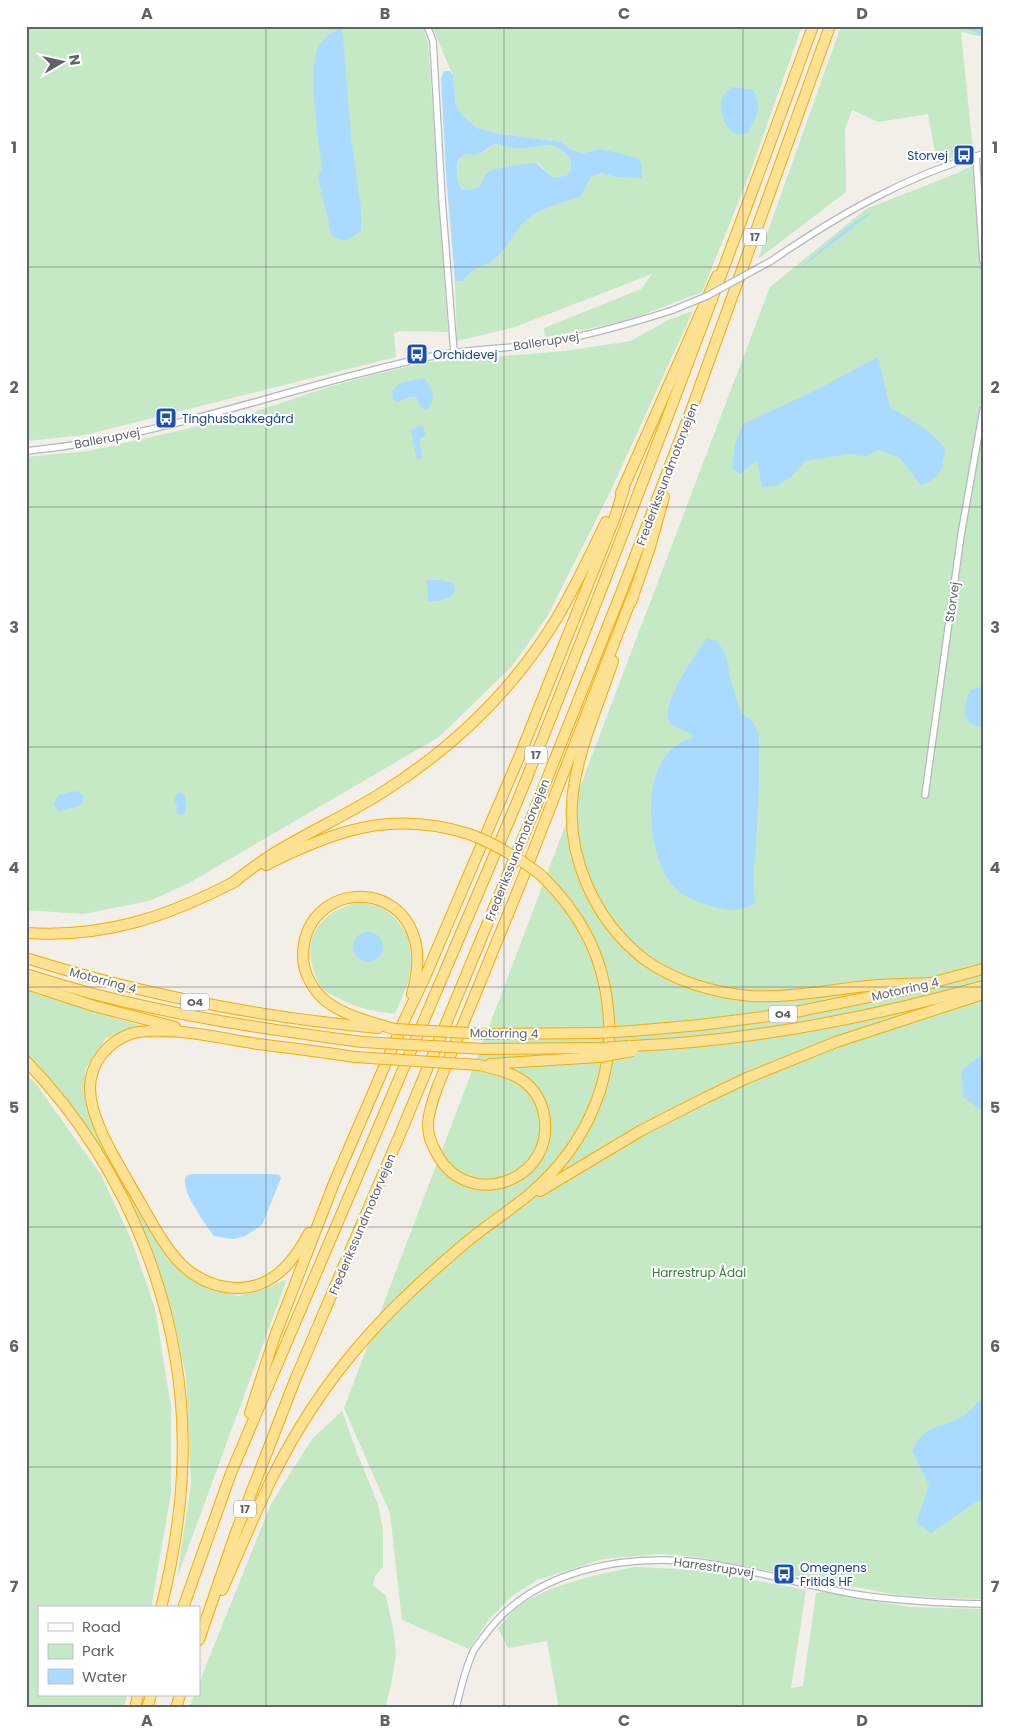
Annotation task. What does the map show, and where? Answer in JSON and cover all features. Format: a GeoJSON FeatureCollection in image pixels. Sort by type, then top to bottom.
{"type":"FeatureCollection","features":[{"type":"Feature","properties":{"kind":"highway","name":"Frederikssundmotorvejen"},"geometry":{"type":"LineString","coordinates":[[183,1606],[231,1474],[517,802],[632,514],[734,244],[813,26]]}},
{"type":"Feature","properties":{"kind":"highway","name":"Frederikssundmotorvejen"},"geometry":{"type":"LineString","coordinates":[[200,1638],[236,1532],[295,1380],[535,810],[677,447],[830,26]]}},
{"type":"Feature","properties":{"kind":"highway"},"geometry":{"type":"LineString","coordinates":[[231,884],[270,856],[383,792],[428,761],[479,716],[504,691],[528,662],[571,594],[624,488],[712,285],[734,244]]}},
{"type":"Feature","properties":{"kind":"highway"},"geometry":{"type":"LineString","coordinates":[[479,1065],[514,1074],[524,1081],[534,1092],[541,1105],[545,1120],[545,1135],[541,1150],[533,1164],[522,1174],[509,1181],[494,1185],[478,1184],[461,1179],[447,1169],[431,1143],[428,1125],[431,1108],[437,1088],[522,880],[632,596],[650,547],[677,447]]}},
{"type":"Feature","properties":{"kind":"highway"},"geometry":{"type":"LineString","coordinates":[[231,1474],[275,1336],[334,1183],[425,977],[520,754],[624,488]]}},
{"type":"Feature","properties":{"kind":"highway"},"geometry":{"type":"LineString","coordinates":[[632,596],[623,634],[579,762],[573,792],[574,840],[581,868],[590,892],[606,918],[624,940],[645,959],[676,976],[719,992],[750,996],[780,996],[868,986],[932,983]]}},
{"type":"Feature","properties":{"kind":"highway"},"geometry":{"type":"LineString","coordinates":[[26,933],[83,933],[147,920],[231,884],[312,843],[337,833],[367,826],[399,823],[428,824],[453,828],[505,850],[524,861],[541,875],[571,908],[594,949],[602,972],[607,995],[610,1040],[601,1088],[592,1113],[573,1148],[558,1166],[517,1204],[472,1238],[410,1291],[363,1341],[330,1384],[297,1433],[270,1482],[200,1639]]}},
{"type":"Feature","properties":{"kind":"highway"},"geometry":{"type":"LineString","coordinates":[[370,1024],[325,1001],[311,984],[303,959],[307,933],[313,921],[322,911],[335,902],[363,896],[376,898],[401,913],[409,924],[415,939],[418,959],[417,976],[404,1021]]}},
{"type":"Feature","properties":{"kind":"highway","name":"Motorring 4"},"geometry":{"type":"LineString","coordinates":[[26,958],[125,986],[190,1001],[277,1016],[370,1024],[394,1030],[489,1034],[632,1031],[786,1014],[862,1000],[983,969]]}},
{"type":"Feature","properties":{"kind":"highway","name":"Motorring 4"},"geometry":{"type":"LineString","coordinates":[[26,974],[119,1000],[274,1031],[362,1042],[484,1049],[600,1052],[789,1029],[883,1011],[983,986]]}},
{"type":"Feature","properties":{"kind":"highway"},"geometry":{"type":"LineString","coordinates":[[26,984],[94,1006],[213,1036]]}},
{"type":"Feature","properties":{"kind":"highway"},"geometry":{"type":"LineString","coordinates":[[517,1204],[642,1130],[748,1078],[836,1042],[983,994]]}},
{"type":"Feature","properties":{"kind":"highway"},"geometry":{"type":"LineString","coordinates":[[334,1183],[298,1252],[280,1273],[264,1283],[240,1288],[218,1286],[195,1276],[174,1255],[147,1214],[105,1138],[92,1103],[91,1080],[94,1067],[106,1050],[117,1040],[131,1034],[156,1031],[213,1036],[355,1057],[479,1065],[600,1052]]}},
{"type":"Feature","properties":{"kind":"highway"},"geometry":{"type":"LineString","coordinates":[[26,1061],[69,1110],[93,1144],[116,1183],[151,1263],[164,1306],[174,1348],[180,1388],[182,1473],[173,1554],[161,1606]]}},
{"type":"Feature","properties":{"kind":"highway"},"geometry":{"type":"LineString","coordinates":[[147,1708],[151,1696]]}},
{"type":"Feature","properties":{"kind":"highway"},"geometry":{"type":"LineString","coordinates":[[176,1708],[180,1696]]}},
{"type":"Feature","properties":{"kind":"street"},"geometry":{"type":"LineString","coordinates":[[427,26],[433,41],[442,199],[454,352]]}},
{"type":"Feature","properties":{"kind":"street","name":"Ballerupvej"},"geometry":{"type":"LineString","coordinates":[[26,451],[78,445],[124,436],[400,363],[454,352],[540,344],[628,325],[707,296],[771,261],[810,234],[884,192],[928,173],[983,154]]}},
{"type":"Feature","properties":{"kind":"street"},"geometry":{"type":"LineString","coordinates":[[976,156],[983,261]]}},
{"type":"Feature","properties":{"kind":"street","name":"Storvej"},"geometry":{"type":"LineString","coordinates":[[925,796],[962,535],[983,410]]}},
{"type":"Feature","properties":{"kind":"street","name":"Harrestrupvej"},"geometry":{"type":"LineString","coordinates":[[456,1708],[463,1679],[475,1649],[495,1621],[512,1606],[542,1586],[603,1566],[661,1560],[698,1562],[871,1596],[916,1602],[983,1604]]}},
{"type":"Feature","properties":{"kind":"green space"},"geometry":{"type":"Polygon","coordinates":[[[26,26],[422,26],[428,42],[448,332],[400,331],[394,333],[396,357],[85,435],[26,441],[26,26]]]}},
{"type":"Feature","properties":{"kind":"green space"},"geometry":{"type":"Polygon","coordinates":[[[432,26],[802,26],[750,173],[702,292],[629,320],[545,338],[544,328],[641,289],[652,274],[515,327],[457,341],[455,281],[463,281],[474,270],[495,259],[519,228],[539,212],[581,196],[591,177],[601,173],[616,177],[642,177],[642,164],[598,149],[584,153],[571,150],[561,142],[500,134],[477,128],[463,116],[456,106],[453,76],[432,26]]]}},
{"type":"Feature","properties":{"kind":"green space"},"geometry":{"type":"Polygon","coordinates":[[[841,26],[983,26],[983,37],[961,32],[973,151],[937,163],[928,114],[878,122],[852,110],[845,129],[846,192],[758,259],[841,26]]]}},
{"type":"Feature","properties":{"kind":"green space"},"geometry":{"type":"Polygon","coordinates":[[[496,144],[515,148],[544,145],[557,147],[570,159],[571,169],[566,176],[552,177],[535,162],[486,175],[480,186],[462,190],[457,172],[461,159],[464,155],[477,154],[496,144]]]}},
{"type":"Feature","properties":{"kind":"green space","name":"Harrestrup Ådal"},"geometry":{"type":"Polygon","coordinates":[[[983,163],[983,1599],[897,1595],[697,1557],[660,1554],[603,1559],[537,1580],[512,1596],[490,1618],[469,1649],[402,1620],[390,1513],[344,1408],[770,287],[866,209],[958,173],[971,166],[983,163]]]}},
{"type":"Feature","properties":{"kind":"green space"},"geometry":{"type":"Polygon","coordinates":[[[693,311],[611,490],[547,617],[512,666],[439,737],[189,883],[149,901],[83,914],[26,910],[26,457],[89,451],[182,430],[251,413],[332,386],[430,362],[565,351],[631,341],[670,319],[693,311]]]}},
{"type":"Feature","properties":{"kind":"green space"},"geometry":{"type":"Polygon","coordinates":[[[359,902],[383,907],[395,918],[408,935],[412,964],[408,983],[395,1014],[379,1012],[351,1004],[327,992],[318,982],[314,971],[310,948],[316,929],[329,915],[348,905],[359,902]]]}},
{"type":"Feature","properties":{"kind":"green space"},"geometry":{"type":"Polygon","coordinates":[[[26,991],[143,1026],[106,1038],[85,1069],[86,1108],[153,1236],[178,1266],[208,1288],[238,1296],[263,1290],[287,1279],[177,1578],[191,1484],[186,1375],[177,1333],[156,1260],[131,1203],[90,1130],[40,1067],[26,1054],[26,991]]]}},
{"type":"Feature","properties":{"kind":"green space"},"geometry":{"type":"Polygon","coordinates":[[[26,1074],[36,1084],[101,1175],[131,1239],[155,1308],[171,1407],[171,1493],[151,1606],[38,1606],[38,1696],[127,1696],[124,1708],[26,1708],[26,1074]]]}},
{"type":"Feature","properties":{"kind":"green space"},"geometry":{"type":"Polygon","coordinates":[[[342,1411],[378,1504],[383,1531],[383,1567],[375,1576],[373,1585],[386,1596],[394,1633],[396,1654],[385,1708],[189,1708],[194,1696],[200,1696],[200,1681],[271,1504],[312,1439],[342,1411]]]}},
{"type":"Feature","properties":{"kind":"green space"},"geometry":{"type":"Polygon","coordinates":[[[635,1567],[699,1570],[806,1590],[791,1688],[803,1686],[816,1593],[825,1592],[908,1607],[983,1609],[983,1708],[557,1708],[558,1703],[547,1641],[508,1648],[498,1628],[519,1606],[546,1591],[575,1581],[635,1567]]]}},
{"type":"Feature","properties":{"kind":"water"},"geometry":{"type":"Polygon","coordinates":[[[341,28],[351,139],[361,209],[361,231],[345,241],[332,236],[318,178],[322,167],[316,122],[314,85],[316,54],[320,44],[327,36],[341,28]]]}},
{"type":"Feature","properties":{"kind":"water"},"geometry":{"type":"Polygon","coordinates":[[[444,71],[450,71],[453,76],[456,106],[463,116],[477,128],[500,134],[561,142],[571,150],[584,153],[598,149],[639,159],[642,164],[642,178],[616,177],[601,173],[591,177],[581,196],[539,212],[519,228],[495,259],[474,270],[463,281],[455,281],[446,173],[441,79],[444,71]],[[496,144],[476,155],[465,155],[460,159],[457,172],[462,190],[480,186],[485,175],[501,168],[535,162],[552,177],[566,176],[571,169],[570,159],[557,147],[545,145],[515,148],[496,144]]]}},
{"type":"Feature","properties":{"kind":"water"},"geometry":{"type":"Polygon","coordinates":[[[732,87],[753,90],[756,96],[758,102],[757,112],[748,133],[736,134],[727,127],[721,103],[722,98],[732,87]]]}},
{"type":"Feature","properties":{"kind":"water"},"geometry":{"type":"Polygon","coordinates":[[[870,212],[870,214],[793,274],[846,228],[870,212]]]}},
{"type":"Feature","properties":{"kind":"water"},"geometry":{"type":"Polygon","coordinates":[[[878,357],[890,407],[927,431],[945,449],[942,468],[934,479],[921,485],[899,457],[878,450],[865,456],[847,454],[805,461],[791,477],[778,485],[762,487],[757,460],[740,474],[732,468],[735,444],[743,424],[814,391],[878,357]]]}},
{"type":"Feature","properties":{"kind":"water"},"geometry":{"type":"Polygon","coordinates":[[[424,378],[433,394],[432,401],[427,410],[421,407],[416,397],[397,402],[393,400],[392,392],[399,383],[424,378]]]}},
{"type":"Feature","properties":{"kind":"water"},"geometry":{"type":"Polygon","coordinates":[[[422,425],[426,434],[419,440],[422,458],[420,460],[417,459],[411,430],[422,425]]]}},
{"type":"Feature","properties":{"kind":"water"},"geometry":{"type":"Polygon","coordinates":[[[427,580],[453,583],[455,591],[447,599],[428,601],[427,580]]]}},
{"type":"Feature","properties":{"kind":"water"},"geometry":{"type":"Polygon","coordinates":[[[707,638],[717,641],[725,653],[741,713],[753,722],[759,735],[759,784],[753,875],[755,904],[736,910],[718,908],[702,903],[679,892],[664,872],[656,851],[652,828],[651,804],[654,782],[662,762],[674,747],[692,739],[693,736],[670,723],[668,715],[669,705],[680,680],[707,638]]]}},
{"type":"Feature","properties":{"kind":"water"},"geometry":{"type":"Polygon","coordinates":[[[983,686],[983,727],[970,722],[965,713],[965,708],[971,690],[983,686]]]}},
{"type":"Feature","properties":{"kind":"water"},"geometry":{"type":"Polygon","coordinates":[[[77,791],[83,796],[82,804],[58,811],[54,804],[58,795],[77,791]]]}},
{"type":"Feature","properties":{"kind":"water"},"geometry":{"type":"Polygon","coordinates":[[[178,792],[185,796],[186,808],[183,815],[176,812],[177,806],[174,799],[178,792]]]}},
{"type":"Feature","properties":{"kind":"water"},"geometry":{"type":"Polygon","coordinates":[[[368,932],[374,933],[382,941],[382,953],[374,961],[368,962],[362,961],[354,953],[353,947],[354,941],[362,933],[368,932]]]}},
{"type":"Feature","properties":{"kind":"water"},"geometry":{"type":"Polygon","coordinates":[[[983,1055],[983,1111],[963,1097],[962,1070],[983,1055]]]}},
{"type":"Feature","properties":{"kind":"water"},"geometry":{"type":"Polygon","coordinates":[[[192,1174],[273,1174],[279,1175],[281,1178],[262,1225],[245,1236],[233,1239],[214,1236],[200,1216],[186,1189],[186,1176],[192,1174]]]}},
{"type":"Feature","properties":{"kind":"water"},"geometry":{"type":"Polygon","coordinates":[[[983,1397],[983,1501],[976,1502],[931,1533],[916,1523],[929,1485],[912,1451],[927,1431],[963,1416],[983,1397]]]}},
{"type":"Feature","properties":{"kind":"waterway"},"geometry":{"type":"LineString","coordinates":[[960,26],[983,33]]}},
{"type":"Feature","properties":{"kind":"place","name":"Storvej"},"geometry":{"type":"Point","coordinates":[964,155]}},
{"type":"Feature","properties":{"kind":"place","name":"Orchidevej"},"geometry":{"type":"Point","coordinates":[417,354]}},
{"type":"Feature","properties":{"kind":"place","name":"Tinghusbakkegård"},"geometry":{"type":"Point","coordinates":[166,418]}},
{"type":"Feature","properties":{"kind":"place","name":"Omegnens Fritids HF"},"geometry":{"type":"Point","coordinates":[784,1574]}}]}
